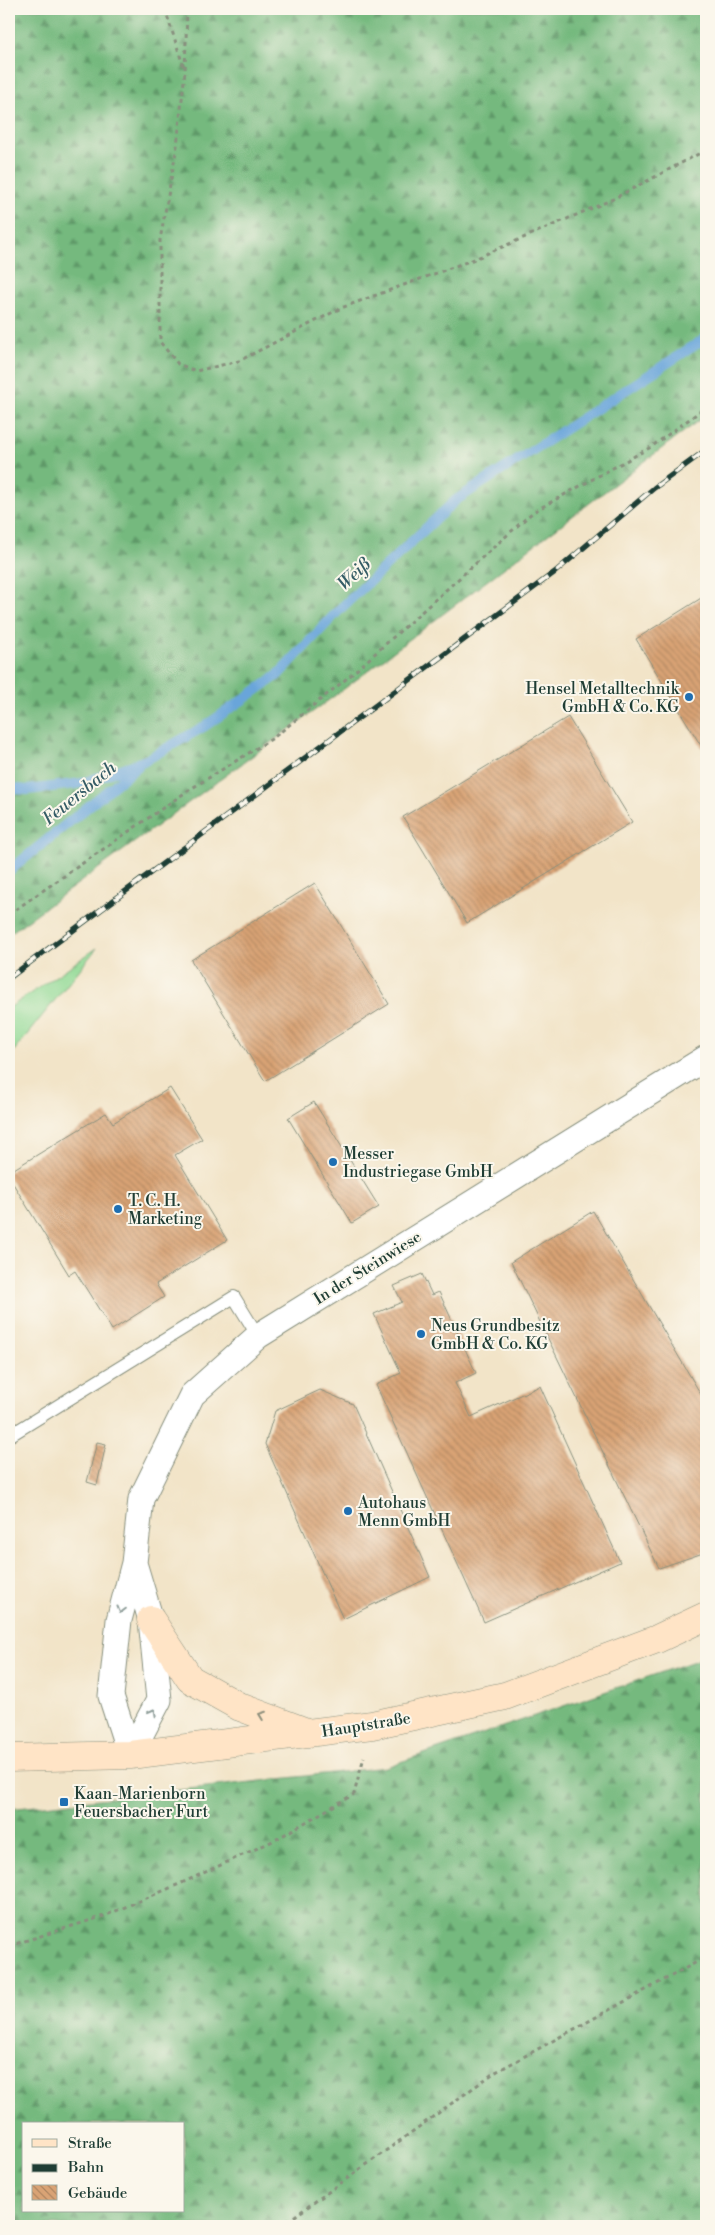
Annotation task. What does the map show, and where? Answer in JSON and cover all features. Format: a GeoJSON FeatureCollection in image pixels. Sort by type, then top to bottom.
{"type":"FeatureCollection","features":[{"type":"Feature","properties":{"kind":"main road","name":"Hauptstraße"},"geometry":{"type":"LineString","coordinates":[[9,1758],[130,1755],[372,1725],[505,1696],[657,1639],[706,1616]]}},
{"type":"Feature","properties":{"kind":"main road"},"geometry":{"type":"LineString","coordinates":[[151,1620],[190,1679],[240,1707],[307,1733]]}},
{"type":"Feature","properties":{"kind":"street","name":"In der Steinwiese"},"geometry":{"type":"LineString","coordinates":[[130,1755],[110,1696],[119,1620],[134,1563],[141,1499],[192,1395],[258,1336],[706,1058]]}},
{"type":"Feature","properties":{"kind":"street","name":"In der Steinwiese"},"geometry":{"type":"LineString","coordinates":[[130,1755],[159,1700],[151,1620],[134,1563]]}},
{"type":"Feature","properties":{"kind":"lane"},"geometry":{"type":"LineString","coordinates":[[9,1436],[234,1297],[258,1336]]}},
{"type":"Feature","properties":{"kind":"path"},"geometry":{"type":"LineString","coordinates":[[165,9],[184,72]]}},
{"type":"Feature","properties":{"kind":"path"},"geometry":{"type":"LineString","coordinates":[[187,9],[184,72],[177,146],[160,240],[160,342],[178,364],[196,371],[239,361],[341,308],[472,260],[611,200],[706,150]]}},
{"type":"Feature","properties":{"kind":"path"},"geometry":{"type":"LineString","coordinates":[[9,914],[189,790],[273,738],[351,675],[533,512],[651,447],[706,407]]}},
{"type":"Feature","properties":{"kind":"path"},"geometry":{"type":"LineString","coordinates":[[9,1946],[104,1916],[184,1882],[274,1840],[354,1794],[372,1725]]}},
{"type":"Feature","properties":{"kind":"path"},"geometry":{"type":"LineString","coordinates":[[281,2226],[494,2073],[706,1957]]}},
{"type":"Feature","properties":{"kind":"green space"},"geometry":{"type":"Polygon","coordinates":[[[9,9],[706,9],[706,415],[344,689],[9,934],[9,9]]]}},
{"type":"Feature","properties":{"kind":"green space"},"geometry":{"type":"Polygon","coordinates":[[[97,948],[9,1057],[9,1008],[97,948]]]}},
{"type":"Feature","properties":{"kind":"green space"},"geometry":{"type":"Polygon","coordinates":[[[706,1657],[706,2226],[9,2226],[9,1809],[386,1767],[706,1657]]]}},
{"type":"Feature","properties":{"kind":"building","name":"Hensel Metalltechnik GmbH & Co. KG"},"geometry":{"type":"Polygon","coordinates":[[[706,595],[706,754],[636,639],[706,595]]]}},
{"type":"Feature","properties":{"kind":"building"},"geometry":{"type":"Polygon","coordinates":[[[568,717],[632,822],[467,923],[403,817],[568,717]]]}},
{"type":"Feature","properties":{"kind":"building"},"geometry":{"type":"Polygon","coordinates":[[[315,883],[389,1004],[265,1081],[191,960],[315,883]]]}},
{"type":"Feature","properties":{"kind":"building","name":"T. C. H. Marketing"},"geometry":{"type":"Polygon","coordinates":[[[170,1088],[202,1139],[175,1155],[227,1240],[156,1284],[164,1297],[112,1330],[75,1271],[69,1275],[9,1177],[9,1172],[106,1113],[113,1123],[170,1088]]]}},
{"type":"Feature","properties":{"kind":"building","name":"Messer Industriegase GmbH"},"geometry":{"type":"Polygon","coordinates":[[[314,1102],[379,1207],[352,1223],[288,1118],[314,1102]]]}},
{"type":"Feature","properties":{"kind":"building"},"geometry":{"type":"Polygon","coordinates":[[[593,1211],[706,1403],[706,1552],[659,1568],[511,1262],[593,1211]]]}},
{"type":"Feature","properties":{"kind":"building"},"geometry":{"type":"Polygon","coordinates":[[[422,1274],[432,1295],[439,1292],[476,1373],[455,1383],[471,1417],[540,1386],[620,1562],[484,1622],[376,1385],[401,1373],[374,1314],[402,1302],[394,1286],[422,1274]]]}},
{"type":"Feature","properties":{"kind":"building","name":"Autohaus Menn GmbH"},"geometry":{"type":"Polygon","coordinates":[[[320,1390],[353,1404],[430,1577],[343,1619],[265,1444],[275,1411],[320,1390]]]}},
{"type":"Feature","properties":{"kind":"building"},"geometry":{"type":"Polygon","coordinates":[[[97,1442],[106,1444],[97,1485],[87,1482],[97,1442]]]}},
{"type":"Feature","properties":{"kind":"waterway","name":"Weiß"},"geometry":{"type":"LineString","coordinates":[[9,788],[27,790],[83,783],[146,760],[205,726],[277,676],[340,609],[456,500],[706,338]]}},
{"type":"Feature","properties":{"kind":"waterway","name":"Feuersbach"},"geometry":{"type":"LineString","coordinates":[[9,871],[138,766]]}},
{"type":"Feature","properties":{"kind":"railway"},"geometry":{"type":"LineString","coordinates":[[9,978],[555,572],[654,488],[706,450]]}},
{"type":"Feature","properties":{"kind":"place","name":"Hensel Metalltechnik GmbH & Co. KG"},"geometry":{"type":"Point","coordinates":[689,697]}},
{"type":"Feature","properties":{"kind":"place","name":"Messer Industriegase GmbH"},"geometry":{"type":"Point","coordinates":[333,1162]}},
{"type":"Feature","properties":{"kind":"place","name":"T. C. H. Marketing"},"geometry":{"type":"Point","coordinates":[118,1209]}},
{"type":"Feature","properties":{"kind":"place","name":"Neus Grundbesitz GmbH & Co. KG"},"geometry":{"type":"Point","coordinates":[421,1334]}},
{"type":"Feature","properties":{"kind":"place","name":"Autohaus Menn GmbH"},"geometry":{"type":"Point","coordinates":[348,1511]}},
{"type":"Feature","properties":{"kind":"place","name":"Kaan-Marienborn Feuersbacher Furt"},"geometry":{"type":"Point","coordinates":[64,1802]}}]}
